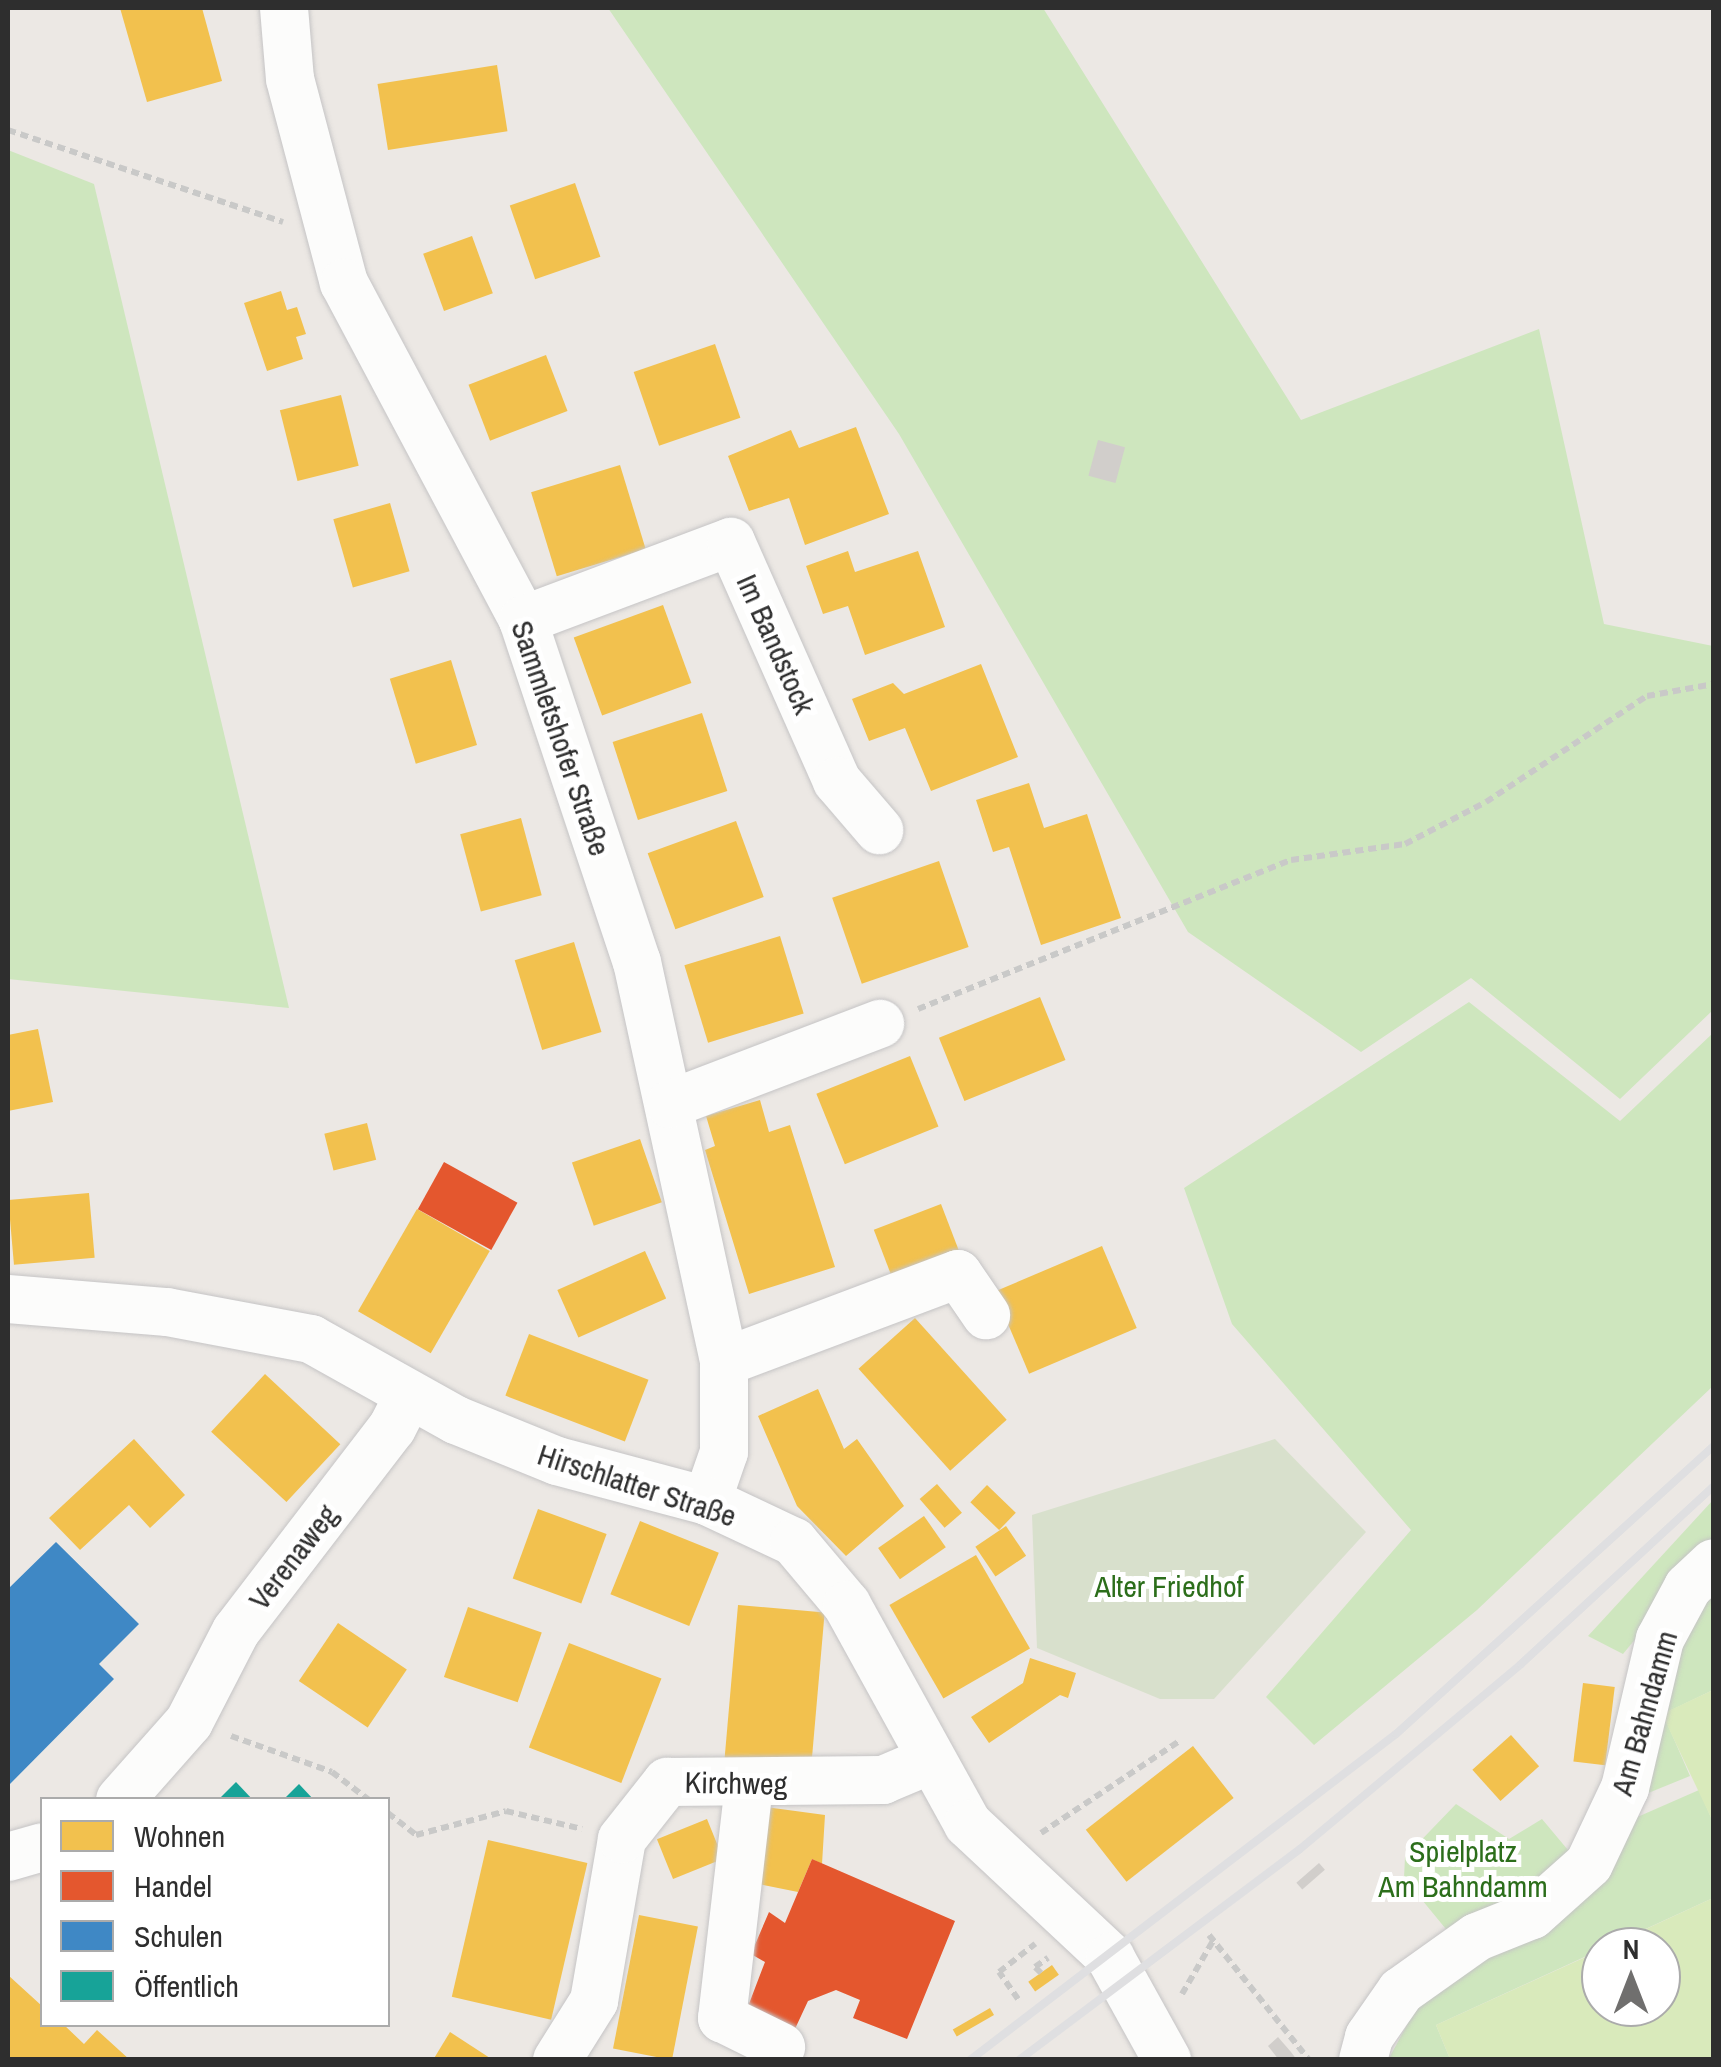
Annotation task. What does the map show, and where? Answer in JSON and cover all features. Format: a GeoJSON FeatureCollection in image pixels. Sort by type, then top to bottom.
{"type":"FeatureCollection","features":[{"type":"Feature","properties":{"kind":"street","name":"Sammletshofer Straße"},"geometry":{"type":"LineString","coordinates":[[284,8],[290,79],[322,213],[344,283],[524,620],[636,962],[724,1362],[724,1452],[707,1501]]}},
{"type":"Feature","properties":{"kind":"street","name":"Im Bandstock"},"geometry":{"type":"LineString","coordinates":[[524,620],[731,542],[837,780],[878,830]]}},
{"type":"Feature","properties":{"kind":"street"},"geometry":{"type":"LineString","coordinates":[[670,1104],[880,1024]]}},
{"type":"Feature","properties":{"kind":"street"},"geometry":{"type":"LineString","coordinates":[[724,1362],[958,1274],[986,1314]]}},
{"type":"Feature","properties":{"kind":"street","name":"Hirschlatter Straße"},"geometry":{"type":"LineString","coordinates":[[8,1299],[167,1312],[311,1339],[407,1399],[557,1461],[707,1501],[794,1542],[847,1605],[928,1762],[968,1824],[1046,1890],[1128,1982],[1167,2060]]}},
{"type":"Feature","properties":{"kind":"street","name":"Verenaweg"},"geometry":{"type":"LineString","coordinates":[[123,1797],[189,1722],[236,1631],[407,1399]]}},
{"type":"Feature","properties":{"kind":"street","name":"Am Bahndamm"},"geometry":{"type":"LineString","coordinates":[[1364,2060],[1388,1978],[1532,1915],[1590,1864],[1625,1788],[1660,1639],[1688,1587],[1714,1562]]}},
{"type":"Feature","properties":{"kind":"street","name":"Kirchweg"},"geometry":{"type":"LineString","coordinates":[[557,2060],[594,2001],[622,1839],[667,1782],[749,1786],[884,1780],[928,1762]]}},
{"type":"Feature","properties":{"kind":"street"},"geometry":{"type":"LineString","coordinates":[[749,1786],[722,2018],[781,2046]]}},
{"type":"Feature","properties":{"kind":"street"},"geometry":{"type":"LineString","coordinates":[[8,1856],[40,1848]]}},
{"type":"Feature","properties":{"kind":"path"},"geometry":{"type":"LineString","coordinates":[[8,130],[229,209],[290,223],[322,213]]}},
{"type":"Feature","properties":{"kind":"path"},"geometry":{"type":"LineString","coordinates":[[880,1024],[1290,860],[1405,844],[1486,802],[1647,696],[1714,684]]}},
{"type":"Feature","properties":{"kind":"path"},"geometry":{"type":"LineString","coordinates":[[189,1722],[332,1772],[365,1797]]}},
{"type":"Feature","properties":{"kind":"path"},"geometry":{"type":"LineString","coordinates":[[1036,1836],[1181,1740]]}},
{"type":"Feature","properties":{"kind":"path"},"geometry":{"type":"LineString","coordinates":[[390,1815],[416,1835],[506,1811],[622,1839]]}},
{"type":"Feature","properties":{"kind":"path"},"geometry":{"type":"LineString","coordinates":[[1018,1999],[999,1972],[1051,1933]]}},
{"type":"Feature","properties":{"kind":"path"},"geometry":{"type":"LineString","coordinates":[[1173,2008],[1211,1937],[1294,2049],[1309,2060]]}},
{"type":"Feature","properties":{"kind":"green space"},"geometry":{"type":"Polygon","coordinates":[[[608,8],[1043,8],[1301,420],[1539,329],[1604,624],[1713,646],[1713,1010],[1620,1099],[1471,978],[1361,1052],[1188,932],[899,434],[608,8]]]}},
{"type":"Feature","properties":{"kind":"green space"},"geometry":{"type":"Polygon","coordinates":[[[8,150],[94,184],[289,1008],[8,979],[8,150]]]}},
{"type":"Feature","properties":{"kind":"green space"},"geometry":{"type":"Polygon","coordinates":[[[1469,1002],[1620,1121],[1713,1033],[1713,1386],[1477,1610],[1314,1745],[1266,1697],[1411,1530],[1232,1324],[1184,1188],[1469,1002]]]}},
{"type":"Feature","properties":{"kind":"green space","name":"Alter Friedhof"},"geometry":{"type":"Polygon","coordinates":[[[1275,1439],[1366,1532],[1214,1699],[1160,1699],[1037,1648],[1032,1515],[1275,1439]]]}},
{"type":"Feature","properties":{"kind":"green space"},"geometry":{"type":"Polygon","coordinates":[[[1713,1500],[1713,1545],[1623,1654],[1588,1636],[1713,1500]]]}},
{"type":"Feature","properties":{"kind":"green space"},"geometry":{"type":"Polygon","coordinates":[[[1713,1582],[1713,1690],[1663,1714],[1690,1776],[1636,1798],[1655,1701],[1713,1582]]]}},
{"type":"Feature","properties":{"kind":"green space"},"geometry":{"type":"Polygon","coordinates":[[[1713,1690],[1713,1822],[1662,1714],[1713,1690]]]}},
{"type":"Feature","properties":{"kind":"green space"},"geometry":{"type":"Polygon","coordinates":[[[1699,1790],[1713,1822],[1713,1898],[1650,1927],[1581,1927],[1581,1959],[1436,2025],[1450,2059],[1388,2060],[1421,1999],[1626,1822],[1699,1790]]]}},
{"type":"Feature","properties":{"kind":"green space","name":"Spielplatz Am Bahndamm"},"geometry":{"type":"Polygon","coordinates":[[[1456,1804],[1509,1839],[1542,1819],[1578,1862],[1450,1934],[1404,1878],[1405,1857],[1456,1804]]]}},
{"type":"Feature","properties":{"kind":"green space"},"geometry":{"type":"Polygon","coordinates":[[[1713,1898],[1713,2059],[1450,2059],[1436,2025],[1581,1959],[1581,2027],[1681,2027],[1681,1927],[1650,1927],[1713,1898]]]}},
{"type":"Feature","properties":{"kind":"building: Wohnen"},"geometry":{"type":"Polygon","coordinates":[[[120,8],[202,8],[222,81],[147,102],[120,8]]]}},
{"type":"Feature","properties":{"kind":"building: Wohnen"},"geometry":{"type":"Polygon","coordinates":[[[497,65],[507,131],[388,150],[377,84],[497,65]]]}},
{"type":"Feature","properties":{"kind":"building: Wohnen"},"geometry":{"type":"Polygon","coordinates":[[[575,183],[600,257],[535,279],[510,205],[575,183]]]}},
{"type":"Feature","properties":{"kind":"building: Wohnen"},"geometry":{"type":"Polygon","coordinates":[[[472,236],[493,293],[444,311],[423,254],[472,236]]]}},
{"type":"Feature","properties":{"kind":"building: Wohnen"},"geometry":{"type":"Polygon","coordinates":[[[281,291],[287,310],[297,307],[306,334],[296,337],[303,359],[267,371],[244,303],[281,291]]]}},
{"type":"Feature","properties":{"kind":"building: Wohnen"},"geometry":{"type":"Polygon","coordinates":[[[715,344],[740,418],[659,446],[634,372],[715,344]]]}},
{"type":"Feature","properties":{"kind":"building: Wohnen"},"geometry":{"type":"Polygon","coordinates":[[[546,355],[568,411],[490,441],[469,385],[546,355]]]}},
{"type":"Feature","properties":{"kind":"building: Wohnen"},"geometry":{"type":"Polygon","coordinates":[[[341,395],[359,466],[298,481],[280,410],[341,395]]]}},
{"type":"Feature","properties":{"kind":"building: Wohnen"},"geometry":{"type":"Polygon","coordinates":[[[856,427],[889,514],[805,545],[789,498],[749,511],[728,456],[791,430],[799,448],[856,427]]]}},
{"type":"Feature","properties":{"kind":"building: Wohnen"},"geometry":{"type":"Polygon","coordinates":[[[620,465],[646,549],[557,576],[531,492],[620,465]]]}},
{"type":"Feature","properties":{"kind":"building: Wohnen"},"geometry":{"type":"Polygon","coordinates":[[[390,503],[410,571],[353,588],[333,519],[390,503]]]}},
{"type":"Feature","properties":{"kind":"building: Wohnen"},"geometry":{"type":"Polygon","coordinates":[[[848,551],[855,572],[918,551],[945,627],[865,655],[848,606],[823,614],[806,566],[848,551]]]}},
{"type":"Feature","properties":{"kind":"building: Wohnen"},"geometry":{"type":"Polygon","coordinates":[[[663,605],[691,683],[602,715],[574,637],[663,605]]]}},
{"type":"Feature","properties":{"kind":"building: Wohnen"},"geometry":{"type":"Polygon","coordinates":[[[451,660],[477,745],[416,764],[390,679],[451,660]]]}},
{"type":"Feature","properties":{"kind":"building: Wohnen"},"geometry":{"type":"Polygon","coordinates":[[[981,664],[1018,757],[931,791],[905,728],[869,741],[852,699],[893,683],[904,694],[981,664]]]}},
{"type":"Feature","properties":{"kind":"building: Wohnen"},"geometry":{"type":"Polygon","coordinates":[[[702,713],[727,791],[638,820],[613,742],[702,713]]]}},
{"type":"Feature","properties":{"kind":"building: Wohnen"},"geometry":{"type":"Polygon","coordinates":[[[1029,783],[1044,828],[1087,814],[1121,918],[1041,945],[1009,847],[993,852],[976,800],[1029,783]]]}},
{"type":"Feature","properties":{"kind":"building: Wohnen"},"geometry":{"type":"Polygon","coordinates":[[[521,818],[542,895],[481,912],[460,834],[521,818]]]}},
{"type":"Feature","properties":{"kind":"building: Wohnen"},"geometry":{"type":"Polygon","coordinates":[[[736,821],[764,897],[675,929],[648,853],[736,821]]]}},
{"type":"Feature","properties":{"kind":"building: Wohnen"},"geometry":{"type":"Polygon","coordinates":[[[939,861],[969,947],[862,984],[832,898],[939,861]]]}},
{"type":"Feature","properties":{"kind":"building: Wohnen"},"geometry":{"type":"Polygon","coordinates":[[[780,936],[804,1013],[708,1043],[684,965],[780,936]]]}},
{"type":"Feature","properties":{"kind":"building: Wohnen"},"geometry":{"type":"Polygon","coordinates":[[[574,942],[601,1032],[542,1050],[515,960],[574,942]]]}},
{"type":"Feature","properties":{"kind":"building: Wohnen"},"geometry":{"type":"Polygon","coordinates":[[[1040,997],[1065,1060],[964,1101],[939,1038],[1040,997]]]}},
{"type":"Feature","properties":{"kind":"building: Wohnen"},"geometry":{"type":"Polygon","coordinates":[[[38,1029],[53,1102],[8,1111],[8,1035],[38,1029]]]}},
{"type":"Feature","properties":{"kind":"building: Wohnen"},"geometry":{"type":"Polygon","coordinates":[[[910,1056],[938,1126],[845,1164],[816,1094],[910,1056]]]}},
{"type":"Feature","properties":{"kind":"building: Wohnen"},"geometry":{"type":"Polygon","coordinates":[[[760,1100],[769,1132],[790,1125],[835,1267],[749,1294],[705,1150],[715,1146],[706,1116],[760,1100]]]}},
{"type":"Feature","properties":{"kind":"building: Wohnen"},"geometry":{"type":"Polygon","coordinates":[[[367,1123],[376,1160],[334,1171],[324,1134],[367,1123]]]}},
{"type":"Feature","properties":{"kind":"building: Wohnen"},"geometry":{"type":"Polygon","coordinates":[[[640,1139],[662,1202],[594,1226],[572,1162],[640,1139]]]}},
{"type":"Feature","properties":{"kind":"building: Wohnen"},"geometry":{"type":"Polygon","coordinates":[[[89,1193],[95,1258],[14,1265],[8,1200],[89,1193]]]}},
{"type":"Feature","properties":{"kind":"building: Wohnen"},"geometry":{"type":"Polygon","coordinates":[[[941,1204],[960,1253],[893,1279],[874,1230],[941,1204]]]}},
{"type":"Feature","properties":{"kind":"building: Wohnen"},"geometry":{"type":"Polygon","coordinates":[[[417,1209],[490,1251],[431,1353],[358,1311],[417,1209]]]}},
{"type":"Feature","properties":{"kind":"building: Wohnen"},"geometry":{"type":"Polygon","coordinates":[[[1102,1246],[1137,1328],[1029,1374],[994,1292],[1102,1246]]]}},
{"type":"Feature","properties":{"kind":"building: Wohnen"},"geometry":{"type":"Polygon","coordinates":[[[645,1251],[666,1299],[578,1338],[557,1290],[645,1251]]]}},
{"type":"Feature","properties":{"kind":"building: Wohnen"},"geometry":{"type":"Polygon","coordinates":[[[915,1318],[1007,1420],[950,1471],[859,1369],[915,1318]]]}},
{"type":"Feature","properties":{"kind":"building: Wohnen"},"geometry":{"type":"Polygon","coordinates":[[[529,1334],[648,1380],[625,1441],[505,1396],[529,1334]]]}},
{"type":"Feature","properties":{"kind":"building: Wohnen"},"geometry":{"type":"Polygon","coordinates":[[[265,1374],[340,1444],[286,1502],[211,1432],[265,1374]]]}},
{"type":"Feature","properties":{"kind":"building: Wohnen"},"geometry":{"type":"Polygon","coordinates":[[[818,1389],[844,1449],[857,1439],[904,1506],[846,1556],[797,1506],[758,1416],[818,1389]]]}},
{"type":"Feature","properties":{"kind":"building: Wohnen"},"geometry":{"type":"Polygon","coordinates":[[[134,1439],[185,1495],[150,1528],[129,1505],[80,1550],[49,1518],[134,1439]]]}},
{"type":"Feature","properties":{"kind":"building: Wohnen"},"geometry":{"type":"Polygon","coordinates":[[[937,1484],[962,1513],[945,1528],[920,1499],[937,1484]]]}},
{"type":"Feature","properties":{"kind":"building: Wohnen"},"geometry":{"type":"Polygon","coordinates":[[[987,1485],[1016,1513],[999,1530],[970,1502],[987,1485]]]}},
{"type":"Feature","properties":{"kind":"building: Wohnen"},"geometry":{"type":"Polygon","coordinates":[[[538,1509],[607,1534],[581,1604],[513,1579],[538,1509]]]}},
{"type":"Feature","properties":{"kind":"building: Wohnen"},"geometry":{"type":"Polygon","coordinates":[[[924,1516],[946,1547],[900,1579],[878,1548],[924,1516]]]}},
{"type":"Feature","properties":{"kind":"building: Wohnen"},"geometry":{"type":"Polygon","coordinates":[[[640,1521],[719,1553],[689,1626],[610,1594],[640,1521]]]}},
{"type":"Feature","properties":{"kind":"building: Wohnen"},"geometry":{"type":"Polygon","coordinates":[[[1006,1526],[1026,1556],[995,1577],[975,1547],[1006,1526]]]}},
{"type":"Feature","properties":{"kind":"building: Wohnen"},"geometry":{"type":"Polygon","coordinates":[[[976,1555],[1030,1649],[943,1699],[889,1605],[976,1555]]]}},
{"type":"Feature","properties":{"kind":"building: Wohnen"},"geometry":{"type":"Polygon","coordinates":[[[738,1605],[825,1613],[811,1769],[724,1761],[738,1605]]]}},
{"type":"Feature","properties":{"kind":"building: Wohnen"},"geometry":{"type":"Polygon","coordinates":[[[468,1607],[542,1632],[518,1702],[444,1677],[468,1607]]]}},
{"type":"Feature","properties":{"kind":"building: Wohnen"},"geometry":{"type":"Polygon","coordinates":[[[338,1623],[407,1669],[368,1727],[299,1681],[338,1623]]]}},
{"type":"Feature","properties":{"kind":"building: Wohnen"},"geometry":{"type":"Polygon","coordinates":[[[569,1643],[661,1678],[621,1783],[529,1748],[569,1643]]]}},
{"type":"Feature","properties":{"kind":"building: Wohnen"},"geometry":{"type":"Polygon","coordinates":[[[1030,1658],[1076,1673],[1068,1698],[1060,1695],[989,1743],[971,1717],[1023,1683],[1030,1658]]]}},
{"type":"Feature","properties":{"kind":"building: Wohnen"},"geometry":{"type":"Polygon","coordinates":[[[1583,1683],[1615,1687],[1605,1765],[1573,1761],[1583,1683]]]}},
{"type":"Feature","properties":{"kind":"building: Wohnen"},"geometry":{"type":"Polygon","coordinates":[[[1511,1735],[1539,1766],[1500,1801],[1472,1770],[1511,1735]]]}},
{"type":"Feature","properties":{"kind":"building: Wohnen"},"geometry":{"type":"Polygon","coordinates":[[[1193,1746],[1234,1798],[1126,1882],[1086,1830],[1193,1746]]]}},
{"type":"Feature","properties":{"kind":"building: Wohnen"},"geometry":{"type":"Polygon","coordinates":[[[759,1806],[825,1815],[822,1864],[812,1859],[798,1892],[754,1883],[759,1806]]]}},
{"type":"Feature","properties":{"kind":"building: Wohnen"},"geometry":{"type":"Polygon","coordinates":[[[707,1819],[723,1859],[673,1879],[657,1839],[707,1819]]]}},
{"type":"Feature","properties":{"kind":"building: Wohnen"},"geometry":{"type":"Polygon","coordinates":[[[488,1840],[587,1863],[551,2020],[452,1997],[488,1840]]]}},
{"type":"Feature","properties":{"kind":"building: Wohnen"},"geometry":{"type":"Polygon","coordinates":[[[639,1915],[698,1926],[672,2060],[613,2049],[639,1915]]]}},
{"type":"Feature","properties":{"kind":"building: Wohnen"},"geometry":{"type":"Polygon","coordinates":[[[1052,1965],[1059,1975],[1035,1991],[1028,1982],[1052,1965]]]}},
{"type":"Feature","properties":{"kind":"building: Wohnen"},"geometry":{"type":"Polygon","coordinates":[[[8,1975],[40,2004],[40,2027],[66,2027],[84,2044],[97,2030],[130,2060],[8,2060],[8,1975]]]}},
{"type":"Feature","properties":{"kind":"building: Wohnen"},"geometry":{"type":"Polygon","coordinates":[[[990,2008],[994,2015],[957,2036],[953,2030],[990,2008]]]}},
{"type":"Feature","properties":{"kind":"building: Wohnen"},"geometry":{"type":"Polygon","coordinates":[[[450,2032],[493,2060],[433,2060],[450,2032]]]}},
{"type":"Feature","properties":{"kind":"building: Handel"},"geometry":{"type":"Polygon","coordinates":[[[444,1162],[517,1203],[491,1250],[418,1209],[444,1162]]]}},
{"type":"Feature","properties":{"kind":"building: Handel"},"geometry":{"type":"Polygon","coordinates":[[[812,1859],[955,1921],[907,2039],[853,2018],[860,2000],[836,1990],[808,2001],[794,2031],[747,2009],[765,1962],[751,1954],[769,1912],[785,1923],[812,1859]]]}},
{"type":"Feature","properties":{"kind":"building: Schulen"},"geometry":{"type":"Polygon","coordinates":[[[56,1542],[139,1624],[99,1664],[114,1679],[8,1786],[8,1589],[56,1542]]]}},
{"type":"Feature","properties":{"kind":"building: Öffentlich"},"geometry":{"type":"Polygon","coordinates":[[[236,1782],[250,1797],[221,1797],[236,1782]]]}},
{"type":"Feature","properties":{"kind":"building: Öffentlich"},"geometry":{"type":"Polygon","coordinates":[[[299,1784],[311,1797],[286,1797],[299,1784]]]}},
{"type":"Feature","properties":{"kind":"building: Sonstige"},"geometry":{"type":"Polygon","coordinates":[[[1098,440],[1125,447],[1115,483],[1088,476],[1098,440]]]}},
{"type":"Feature","properties":{"kind":"building: Sonstige"},"geometry":{"type":"Polygon","coordinates":[[[1319,1863],[1325,1870],[1302,1889],[1296,1883],[1319,1863]]]}},
{"type":"Feature","properties":{"kind":"building: Sonstige"},"geometry":{"type":"Polygon","coordinates":[[[1278,2037],[1297,2060],[1279,2060],[1268,2046],[1278,2037]]]}},
{"type":"Feature","properties":{"kind":"railway"},"geometry":{"type":"LineString","coordinates":[[970,2060],[1396,1734],[1714,1446]]}},
{"type":"Feature","properties":{"kind":"railway"},"geometry":{"type":"LineString","coordinates":[[1019,2060],[1300,1849],[1521,1664],[1714,1486]]}}]}
